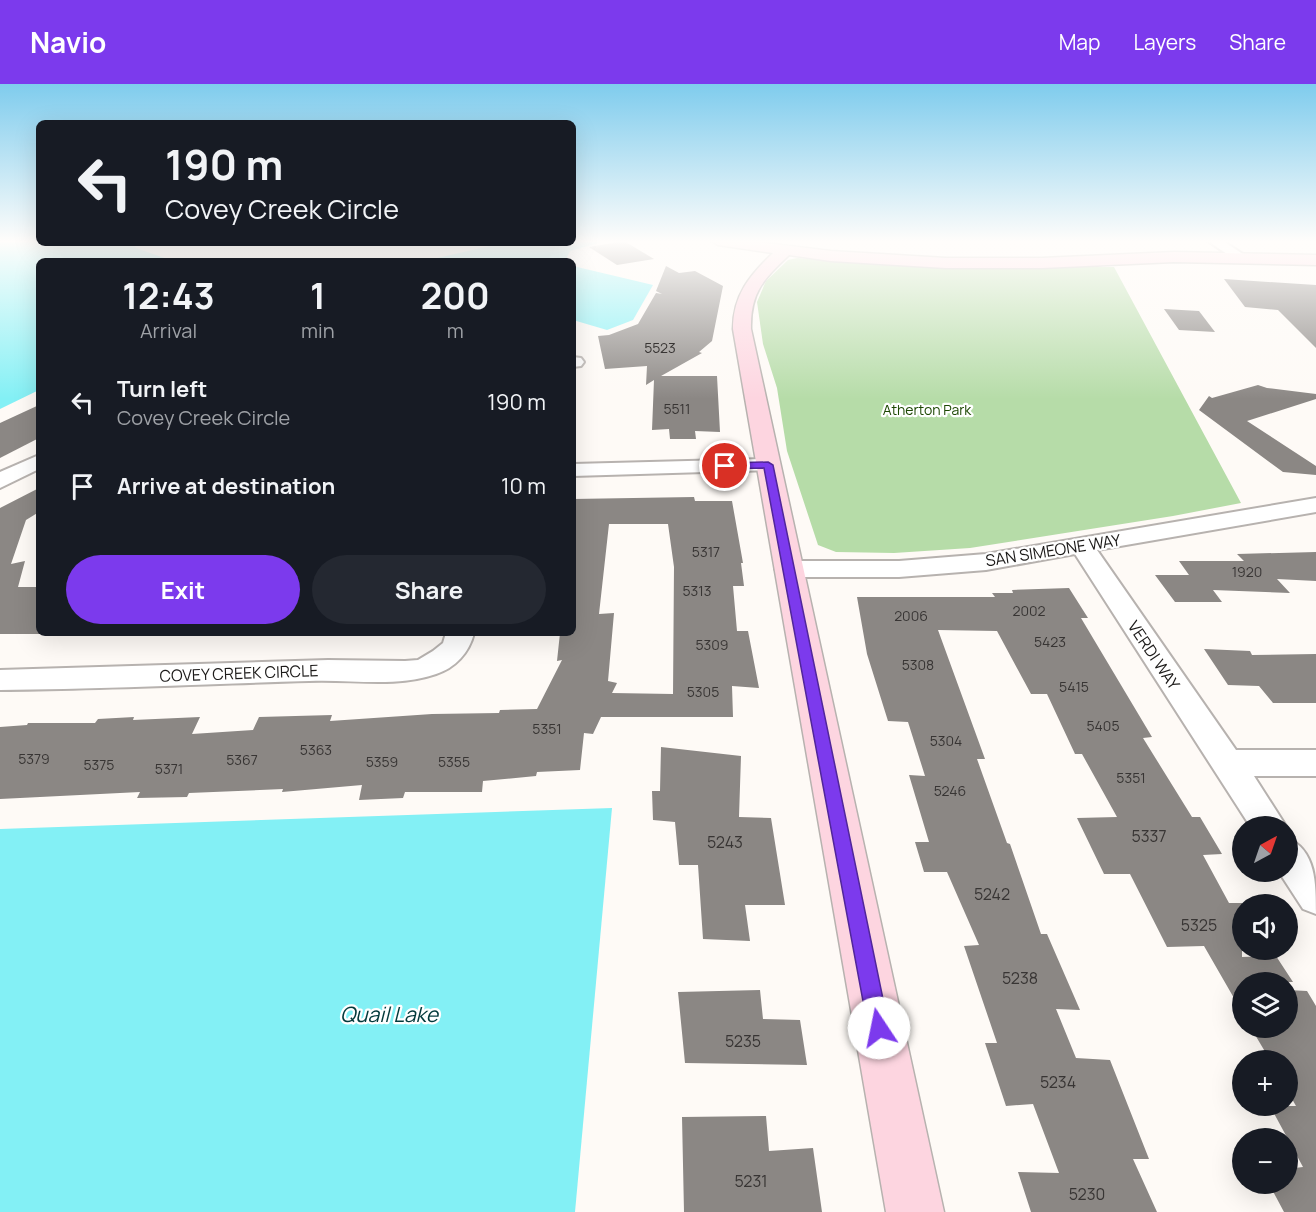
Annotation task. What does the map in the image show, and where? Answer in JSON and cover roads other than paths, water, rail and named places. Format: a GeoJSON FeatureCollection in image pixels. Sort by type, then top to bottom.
{"type":"FeatureCollection","features":[{"type":"Feature","properties":{"kind":"street"},"geometry":{"type":"LineString","coordinates":[[746,294],[741,315],[742,329],[915,1212]]}},
{"type":"Feature","properties":{"kind":"street"},"geometry":{"type":"LineString","coordinates":[[0,481],[36,463]]}},
{"type":"Feature","properties":{"kind":"street"},"geometry":{"type":"LineString","coordinates":[[576,470],[768,465]]}},
{"type":"Feature","properties":{"kind":"street","name":"SAN SIMEONE WAY"},"geometry":{"type":"LineString","coordinates":[[788,569],[934,567],[986,562],[1316,505]]}},
{"type":"Feature","properties":{"kind":"street","name":"VERDI WAY"},"geometry":{"type":"LineString","coordinates":[[1082,546],[1262,816]]}},
{"type":"Feature","properties":{"kind":"street","name":"COVEY CREEK CIRCLE"},"geometry":{"type":"LineString","coordinates":[[0,680],[332,670],[410,670],[426,668],[447,656],[455,649],[459,636]]}},
{"type":"Feature","properties":{"kind":"street"},"geometry":{"type":"LineString","coordinates":[[1227,763],[1316,763]]}},
{"type":"Feature","properties":{"kind":"street"},"geometry":{"type":"LineString","coordinates":[[1298,870],[1316,897]]}},
{"type":"Feature","properties":{"kind":"water"},"geometry":{"type":"Polygon","coordinates":[[[0,294],[36,294],[36,391],[0,409],[0,294]]]}},
{"type":"Feature","properties":{"kind":"water"},"geometry":{"type":"Polygon","coordinates":[[[576,294],[648,294],[633,320],[607,330],[576,321],[576,294]]]}},
{"type":"Feature","properties":{"kind":"water","name":"Quail Lake"},"geometry":{"type":"Polygon","coordinates":[[[612,808],[575,1212],[0,1212],[0,829],[612,808]]]}},
{"type":"Feature","properties":{"kind":"park label","name":"Atherton Park"},"geometry":{"type":"Point","coordinates":[927,409]}}]}
